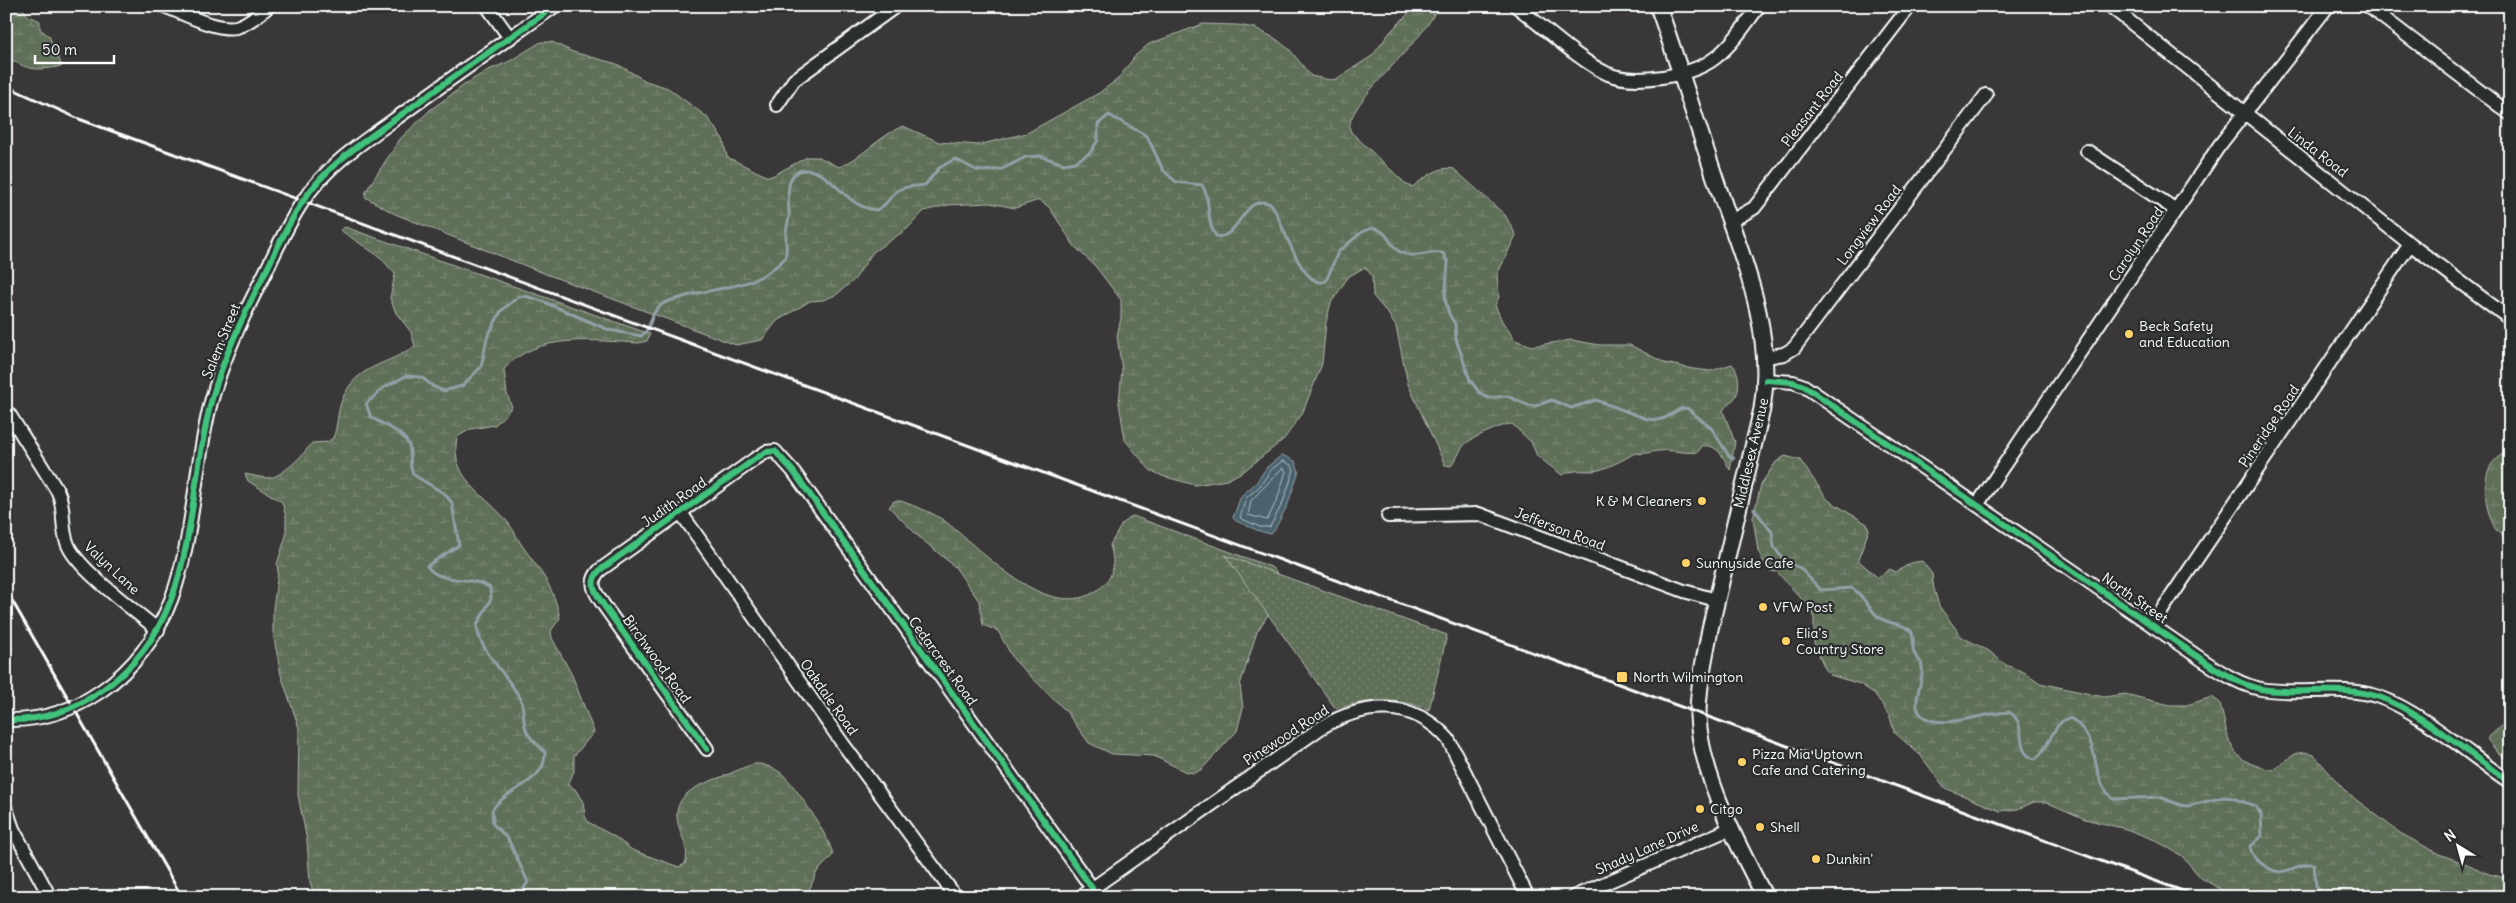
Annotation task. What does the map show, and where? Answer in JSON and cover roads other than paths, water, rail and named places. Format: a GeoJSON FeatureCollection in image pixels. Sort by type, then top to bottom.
{"type":"FeatureCollection","features":[{"type":"Feature","properties":{"kind":"main road","name":"Middlesex Avenue"},"geometry":{"type":"LineString","coordinates":[[1658,6],[1755,294],[1766,358],[1766,380],[1759,424],[1716,600],[1703,664],[1699,724],[1701,743],[1712,781],[1765,897]]}},
{"type":"Feature","properties":{"kind":"street"},"geometry":{"type":"LineString","coordinates":[[164,6],[217,26],[230,28],[245,23],[269,6]]}},
{"type":"Feature","properties":{"kind":"street"},"geometry":{"type":"LineString","coordinates":[[487,6],[510,38]]}},
{"type":"Feature","properties":{"kind":"street","name":"Salem Street"},"geometry":{"type":"LineString","coordinates":[[6,720],[45,717],[74,708],[106,687],[134,664],[158,630],[173,596],[182,565],[202,441],[221,369],[252,300],[296,212],[314,186],[350,152],[555,6]]}},
{"type":"Feature","properties":{"kind":"street"},"geometry":{"type":"LineString","coordinates":[[776,105],[794,80],[896,6]]}},
{"type":"Feature","properties":{"kind":"street"},"geometry":{"type":"LineString","coordinates":[[1516,6],[1607,73],[1618,77],[1640,78],[1681,73],[1704,65],[1717,57],[1759,6]]}},
{"type":"Feature","properties":{"kind":"street","name":"Pleasant Road"},"geometry":{"type":"LineString","coordinates":[[1730,220],[1754,208],[1910,6]]}},
{"type":"Feature","properties":{"kind":"street","name":"Linda Road"},"geometry":{"type":"LineString","coordinates":[[2110,6],[2410,244],[2510,319]]}},
{"type":"Feature","properties":{"kind":"street","name":"Carolyn Road"},"geometry":{"type":"LineString","coordinates":[[1977,505],[2176,210],[2244,113],[2328,6]]}},
{"type":"Feature","properties":{"kind":"street"},"geometry":{"type":"LineString","coordinates":[[2368,6],[2510,114]]}},
{"type":"Feature","properties":{"kind":"street","name":"Longview Road"},"geometry":{"type":"LineString","coordinates":[[1766,358],[1788,352],[1797,344],[1986,95]]}},
{"type":"Feature","properties":{"kind":"street"},"geometry":{"type":"LineString","coordinates":[[2087,151],[2176,210]]}},
{"type":"Feature","properties":{"kind":"street","name":"Pineridge Road"},"geometry":{"type":"LineString","coordinates":[[2152,624],[2410,244]]}},
{"type":"Feature","properties":{"kind":"street","name":"North Street"},"geometry":{"type":"LineString","coordinates":[[1766,380],[1801,385],[2214,668],[2251,686],[2263,689],[2356,692],[2391,702],[2510,782]]}},
{"type":"Feature","properties":{"kind":"street","name":"Valyn Lane"},"geometry":{"type":"LineString","coordinates":[[9,414],[58,492],[63,506],[64,533],[73,555],[158,630]]}},
{"type":"Feature","properties":{"kind":"street","name":"Judith Road"},"geometry":{"type":"LineString","coordinates":[[593,581],[600,570],[763,454],[774,451]]}},
{"type":"Feature","properties":{"kind":"street","name":"Cedarcrest Road"},"geometry":{"type":"LineString","coordinates":[[774,451],[780,454],[793,471],[1092,888]]}},
{"type":"Feature","properties":{"kind":"street","name":"Oakdale Road"},"geometry":{"type":"LineString","coordinates":[[681,514],[843,744],[956,897]]}},
{"type":"Feature","properties":{"kind":"street","name":"Jefferson Road"},"geometry":{"type":"LineString","coordinates":[[1388,516],[1479,514],[1684,591],[1716,600]]}},
{"type":"Feature","properties":{"kind":"street","name":"Birchwood Road"},"geometry":{"type":"LineString","coordinates":[[593,581],[594,590],[605,607],[706,749]]}},
{"type":"Feature","properties":{"kind":"street","name":"Pinewood Road"},"geometry":{"type":"LineString","coordinates":[[1080,897],[1322,727],[1354,712],[1395,710],[1410,712],[1428,719],[1448,739],[1528,897]]}},
{"type":"Feature","properties":{"kind":"street"},"geometry":{"type":"LineString","coordinates":[[6,808],[13,829],[50,897]]}},
{"type":"Feature","properties":{"kind":"street","name":"Shady Lane Drive"},"geometry":{"type":"LineString","coordinates":[[1573,897],[1732,828]]}},
{"type":"Feature","properties":{"kind":"water"},"geometry":{"type":"Polygon","coordinates":[[[1282,455],[1295,461],[1299,471],[1288,504],[1274,531],[1271,534],[1259,531],[1236,521],[1233,518],[1241,496],[1256,483],[1267,467],[1282,455]]]}},
{"type":"Feature","properties":{"kind":"waterway"},"geometry":{"type":"LineString","coordinates":[[505,897],[522,891],[528,882],[508,839],[493,824],[492,810],[498,802],[539,771],[544,763],[545,753],[533,741],[525,728],[520,698],[515,689],[487,652],[478,634],[477,625],[491,599],[490,588],[475,582],[440,576],[432,572],[427,566],[459,545],[452,503],[445,494],[414,475],[411,467],[409,445],[406,440],[371,417],[366,404],[383,388],[406,376],[421,377],[434,387],[444,391],[462,386],[481,367],[487,338],[501,311],[518,297],[525,296],[542,301],[609,330],[641,336],[647,330],[654,312],[663,303],[697,293],[749,282],[761,276],[773,269],[785,258],[790,180],[799,171],[817,172],[856,203],[876,210],[884,205],[900,189],[925,185],[939,168],[955,159],[976,170],[983,171],[1002,169],[1026,157],[1040,156],[1064,164],[1075,162],[1090,153],[1098,140],[1098,124],[1109,115],[1147,136],[1163,170],[1176,182],[1202,185],[1207,197],[1211,224],[1216,236],[1224,236],[1231,231],[1248,209],[1255,204],[1262,202],[1272,205],[1301,266],[1317,282],[1326,281],[1338,252],[1362,232],[1372,228],[1378,229],[1386,235],[1398,251],[1407,255],[1443,253],[1448,263],[1445,299],[1449,314],[1455,324],[1456,339],[1470,380],[1479,392],[1488,398],[1507,396],[1535,406],[1552,400],[1571,408],[1596,400],[1647,419],[1658,420],[1680,409],[1687,408],[1712,429],[1729,456],[1734,458]]}},
{"type":"Feature","properties":{"kind":"waterway"},"geometry":{"type":"LineString","coordinates":[[1754,509],[1772,532],[1774,547],[1784,561],[1800,568],[1821,590],[1852,588],[1880,618],[1908,628],[1911,631],[1913,650],[1921,663],[1922,670],[1917,703],[1918,710],[1922,716],[1938,722],[1948,722],[2009,712],[2018,723],[2024,751],[2028,756],[2035,759],[2040,755],[2056,728],[2066,719],[2072,719],[2089,739],[2100,780],[2105,790],[2113,799],[2160,797],[2188,806],[2224,797],[2255,806],[2261,814],[2262,836],[2250,847],[2254,856],[2269,869],[2282,872],[2306,864],[2314,864],[2316,886],[2322,897]]}},
{"type":"Feature","properties":{"kind":"railway"},"geometry":{"type":"LineString","coordinates":[[6,86],[79,119],[2199,897]]}},
{"type":"Feature","properties":{"kind":"railway"},"geometry":{"type":"LineString","coordinates":[[6,590],[182,897]]}},
{"type":"Feature","properties":{"kind":"place","name":"Beck Safety and Education"},"geometry":{"type":"Point","coordinates":[2129,334]}},
{"type":"Feature","properties":{"kind":"place","name":"K & M Cleaners"},"geometry":{"type":"Point","coordinates":[1702,501]}},
{"type":"Feature","properties":{"kind":"place","name":"Sunnyside Cafe"},"geometry":{"type":"Point","coordinates":[1686,563]}},
{"type":"Feature","properties":{"kind":"place","name":"VFW Post"},"geometry":{"type":"Point","coordinates":[1763,607]}},
{"type":"Feature","properties":{"kind":"place","name":"Elia's Country Store"},"geometry":{"type":"Point","coordinates":[1786,641]}},
{"type":"Feature","properties":{"kind":"place","name":"North Wilmington"},"geometry":{"type":"Point","coordinates":[1622,677]}},
{"type":"Feature","properties":{"kind":"place","name":"Pizza Mia Uptown Cafe and Catering"},"geometry":{"type":"Point","coordinates":[1742,762]}},
{"type":"Feature","properties":{"kind":"place","name":"Citgo"},"geometry":{"type":"Point","coordinates":[1700,809]}},
{"type":"Feature","properties":{"kind":"place","name":"Shell"},"geometry":{"type":"Point","coordinates":[1760,827]}},
{"type":"Feature","properties":{"kind":"place","name":"Dunkin'"},"geometry":{"type":"Point","coordinates":[1816,859]}}]}
